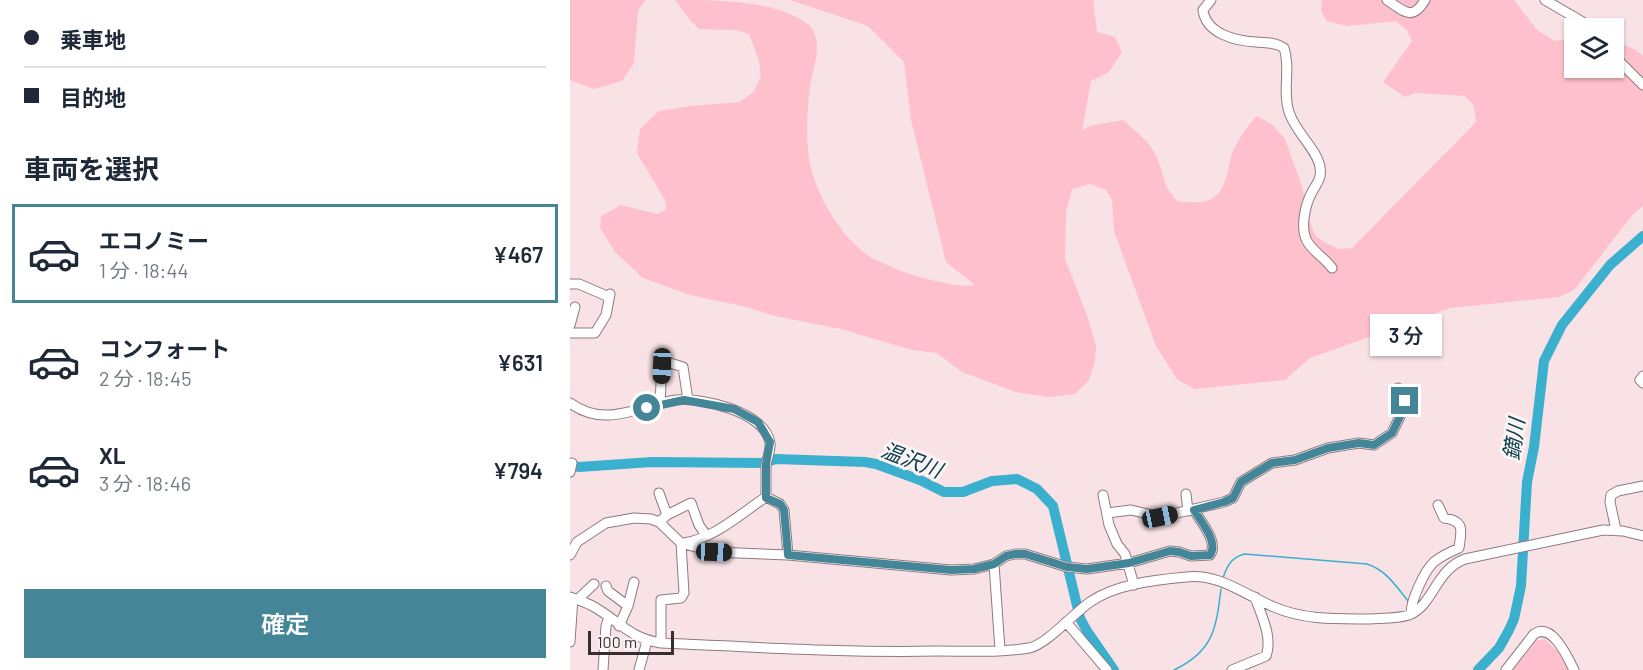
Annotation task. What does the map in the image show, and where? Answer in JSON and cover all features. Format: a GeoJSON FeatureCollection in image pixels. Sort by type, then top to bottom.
{"type":"FeatureCollection","features":[{"type":"Feature","properties":{"kind":"street"},"geometry":{"type":"LineString","coordinates":[[1212,0],[1203,10],[1206,21],[1212,28],[1223,35],[1247,42],[1275,44],[1284,48],[1288,111],[1294,125],[1318,158],[1320,165],[1320,179],[1312,193],[1306,212],[1305,238],[1309,246],[1332,268]]}},
{"type":"Feature","properties":{"kind":"street"},"geometry":{"type":"LineString","coordinates":[[1387,0],[1402,10],[1413,13],[1417,12],[1425,0]]}},
{"type":"Feature","properties":{"kind":"street"},"geometry":{"type":"LineString","coordinates":[[1545,0],[1576,18]]}},
{"type":"Feature","properties":{"kind":"street"},"geometry":{"type":"LineString","coordinates":[[1624,66],[1643,85]]}},
{"type":"Feature","properties":{"kind":"street"},"geometry":{"type":"LineString","coordinates":[[570,284],[579,284],[609,295],[606,315],[595,333],[570,333]]}},
{"type":"Feature","properties":{"kind":"street"},"geometry":{"type":"LineString","coordinates":[[570,325],[575,308]]}},
{"type":"Feature","properties":{"kind":"street"},"geometry":{"type":"LineString","coordinates":[[660,404],[662,363],[667,362],[683,367],[688,400]]}},
{"type":"Feature","properties":{"kind":"street"},"geometry":{"type":"LineString","coordinates":[[1643,376],[1640,380],[1643,383]]}},
{"type":"Feature","properties":{"kind":"street"},"geometry":{"type":"LineString","coordinates":[[1107,513],[1131,510],[1160,517],[1224,502],[1233,498],[1241,482],[1272,463],[1295,460],[1328,448],[1359,443],[1374,445],[1392,433],[1405,406],[1405,401],[1398,388]]}},
{"type":"Feature","properties":{"kind":"street"},"geometry":{"type":"LineString","coordinates":[[570,403],[593,415],[606,416],[675,400],[688,400],[734,409],[758,422],[770,442],[766,498]]}},
{"type":"Feature","properties":{"kind":"street"},"geometry":{"type":"LineString","coordinates":[[1616,530],[1610,502],[1611,495],[1618,491],[1643,486]]}},
{"type":"Feature","properties":{"kind":"street"},"geometry":{"type":"LineString","coordinates":[[659,493],[663,518],[681,543],[684,593],[681,598],[661,600],[661,643]]}},
{"type":"Feature","properties":{"kind":"street"},"geometry":{"type":"LineString","coordinates":[[1185,494],[1191,510],[1210,538],[1213,547],[1208,576]]}},
{"type":"Feature","properties":{"kind":"street"},"geometry":{"type":"LineString","coordinates":[[1103,495],[1117,544],[1129,563],[1134,585]]}},
{"type":"Feature","properties":{"kind":"street"},"geometry":{"type":"LineString","coordinates":[[681,543],[727,526],[744,511],[766,498]]}},
{"type":"Feature","properties":{"kind":"street"},"geometry":{"type":"LineString","coordinates":[[766,498],[780,504],[784,510],[788,555]]}},
{"type":"Feature","properties":{"kind":"street"},"geometry":{"type":"LineString","coordinates":[[570,555],[574,541],[606,523],[634,518],[663,518],[691,503],[699,525],[706,535]]}},
{"type":"Feature","properties":{"kind":"street"},"geometry":{"type":"LineString","coordinates":[[1411,613],[1414,598],[1429,567],[1443,556],[1459,548],[1461,529],[1459,524],[1454,520],[1444,518],[1437,505]]}},
{"type":"Feature","properties":{"kind":"street"},"geometry":{"type":"LineString","coordinates":[[574,599],[593,606],[619,626],[647,641],[661,643],[883,652],[1000,650],[1035,646],[1090,602],[1117,589],[1134,585],[1188,576],[1208,576],[1275,608],[1294,614],[1329,619],[1394,618],[1411,613],[1426,602],[1442,575],[1456,563],[1465,559],[1604,530],[1616,530],[1643,536]]}},
{"type":"Feature","properties":{"kind":"street"},"geometry":{"type":"LineString","coordinates":[[681,543],[714,552],[788,555],[951,570],[974,569],[994,564],[1006,556],[1025,554],[1067,567],[1087,569],[1129,563],[1170,551],[1191,556],[1210,555]]}},
{"type":"Feature","properties":{"kind":"street"},"geometry":{"type":"LineString","coordinates":[[994,564],[1000,650]]}},
{"type":"Feature","properties":{"kind":"street"},"geometry":{"type":"LineString","coordinates":[[619,626],[628,606],[634,582]]}},
{"type":"Feature","properties":{"kind":"street"},"geometry":{"type":"LineString","coordinates":[[570,642],[574,599],[594,584]]}},
{"type":"Feature","properties":{"kind":"street"},"geometry":{"type":"LineString","coordinates":[[606,586],[608,591],[628,606]]}},
{"type":"Feature","properties":{"kind":"street"},"geometry":{"type":"LineString","coordinates":[[1232,670],[1266,656],[1268,650],[1265,626],[1255,597]]}},
{"type":"Feature","properties":{"kind":"street"},"geometry":{"type":"LineString","coordinates":[[603,670],[606,626],[609,617]]}},
{"type":"Feature","properties":{"kind":"street"},"geometry":{"type":"LineString","coordinates":[[1066,622],[1107,670]]}},
{"type":"Feature","properties":{"kind":"street"},"geometry":{"type":"LineString","coordinates":[[1506,670],[1534,634],[1540,630],[1546,630],[1552,635],[1574,670]]}},
{"type":"Feature","properties":{"kind":"street"},"geometry":{"type":"LineString","coordinates":[[639,670],[647,641]]}},
{"type":"Feature","properties":{"kind":"shaded area"},"geometry":{"type":"Polygon","coordinates":[[[570,0],[646,0],[638,10],[634,63],[622,81],[594,89],[570,80],[570,0]]]}},
{"type":"Feature","properties":{"kind":"shaded area"},"geometry":{"type":"Polygon","coordinates":[[[675,0],[728,1],[765,6],[797,17],[810,26],[814,32],[817,47],[809,96],[808,149],[811,168],[825,204],[848,237],[867,255],[899,270],[945,283],[975,285],[946,262],[911,120],[904,62],[868,26],[790,0],[1093,0],[1097,32],[1115,37],[1122,52],[1109,72],[1091,81],[1082,131],[1089,126],[1123,120],[1151,147],[1166,185],[1177,201],[1201,202],[1209,200],[1220,191],[1235,146],[1257,116],[1273,125],[1285,139],[1303,189],[1306,212],[1315,235],[1339,249],[1352,248],[1476,122],[1474,106],[1465,96],[1415,93],[1405,97],[1383,82],[1412,41],[1407,30],[1396,21],[1347,26],[1327,21],[1321,11],[1322,0],[1514,0],[1537,30],[1555,41],[1564,40],[1564,78],[1624,78],[1624,45],[1643,56],[1643,206],[1634,213],[1574,290],[1559,297],[1450,308],[1310,358],[1285,380],[1194,389],[1177,379],[1156,346],[1114,231],[1112,200],[1106,190],[1090,184],[1072,189],[1066,212],[1065,259],[1096,345],[1095,361],[1089,380],[1075,394],[1048,397],[1016,392],[962,372],[937,353],[912,350],[841,329],[775,316],[690,295],[643,278],[615,252],[600,228],[601,216],[621,205],[657,214],[666,210],[666,202],[637,153],[640,129],[659,111],[739,102],[754,92],[761,76],[759,61],[749,34],[735,30],[699,29],[675,0]]]}},
{"type":"Feature","properties":{"kind":"shaded area"},"geometry":{"type":"Polygon","coordinates":[[[1545,639],[1571,670],[1513,670],[1536,641],[1545,639]]]}},
{"type":"Feature","properties":{"kind":"waterway","name":"鏑川"},"geometry":{"type":"LineString","coordinates":[[1478,670],[1499,648],[1514,619],[1521,586],[1527,482],[1534,447],[1544,361],[1562,325],[1610,265],[1643,236]]}},
{"type":"Feature","properties":{"kind":"waterway","name":"温沢川"},"geometry":{"type":"LineString","coordinates":[[570,465],[579,467],[652,462],[764,463],[776,459],[865,462],[920,480],[944,492],[963,492],[992,481],[1017,479],[1037,489],[1053,506],[1080,618],[1114,670]]}},
{"type":"Feature","properties":{"kind":"waterway"},"geometry":{"type":"LineString","coordinates":[[1223,578],[1230,563],[1244,554],[1367,564],[1385,574],[1408,601]]}},
{"type":"Feature","properties":{"kind":"waterway"},"geometry":{"type":"LineString","coordinates":[[1174,670],[1198,655],[1211,637],[1221,589]]}},
{"type":"Feature","properties":{"kind":"route"},"geometry":{"type":"LineString","coordinates":[[647,408],[675,400],[684,400],[734,409],[758,422],[770,442],[766,464],[766,498],[780,504],[786,515],[788,555],[951,570],[974,569],[994,564],[1006,556],[1025,554],[1067,567],[1087,569],[1129,563],[1170,551],[1188,556],[1210,555],[1213,547],[1210,538],[1194,510],[1233,498],[1241,482],[1272,463],[1295,460],[1318,449],[1359,443],[1374,445],[1392,433],[1405,406],[1405,401]]}}]}
